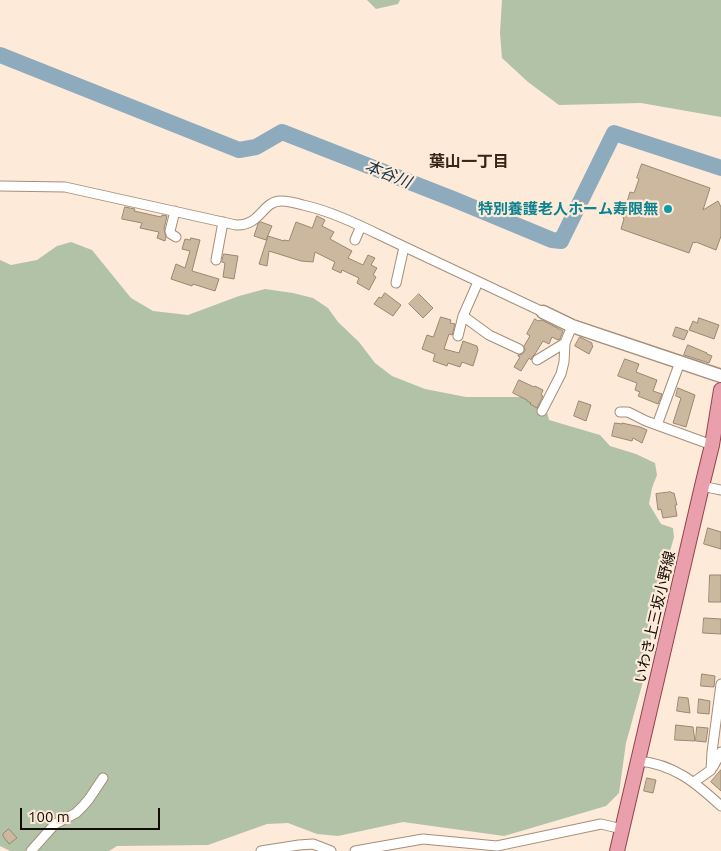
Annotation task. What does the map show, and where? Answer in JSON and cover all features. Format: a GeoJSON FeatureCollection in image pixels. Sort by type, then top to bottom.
{"type":"FeatureCollection","features":[{"type":"Feature","properties":{"kind":"main road","name":"いわき上三坂小野線"},"geometry":{"type":"LineString","coordinates":[[616,851],[712,445],[721,390]]}},
{"type":"Feature","properties":{"kind":"street"},"geometry":{"type":"LineString","coordinates":[[0,186],[65,187],[243,225],[256,219],[271,203],[280,201],[310,207],[328,212],[361,226],[572,326],[721,376]]}},
{"type":"Feature","properties":{"kind":"street"},"geometry":{"type":"LineString","coordinates":[[175,211],[170,231],[176,237]]}},
{"type":"Feature","properties":{"kind":"street"},"geometry":{"type":"LineString","coordinates":[[216,260],[223,222]]}},
{"type":"Feature","properties":{"kind":"street"},"geometry":{"type":"LineString","coordinates":[[355,240],[361,226]]}},
{"type":"Feature","properties":{"kind":"street"},"geometry":{"type":"LineString","coordinates":[[396,283],[404,247]]}},
{"type":"Feature","properties":{"kind":"street"},"geometry":{"type":"LineString","coordinates":[[458,336],[463,316],[478,282]]}},
{"type":"Feature","properties":{"kind":"street"},"geometry":{"type":"LineString","coordinates":[[463,316],[489,335],[519,350]]}},
{"type":"Feature","properties":{"kind":"street"},"geometry":{"type":"LineString","coordinates":[[542,412],[561,374],[565,343],[572,326]]}},
{"type":"Feature","properties":{"kind":"street"},"geometry":{"type":"LineString","coordinates":[[536,360],[565,343]]}},
{"type":"Feature","properties":{"kind":"street"},"geometry":{"type":"LineString","coordinates":[[657,425],[680,362]]}},
{"type":"Feature","properties":{"kind":"street"},"geometry":{"type":"LineString","coordinates":[[620,412],[628,412],[646,421],[712,445]]}},
{"type":"Feature","properties":{"kind":"street"},"geometry":{"type":"LineString","coordinates":[[702,486],[721,490]]}},
{"type":"Feature","properties":{"kind":"street"},"geometry":{"type":"LineString","coordinates":[[711,770],[721,684]]}},
{"type":"Feature","properties":{"kind":"street"},"geometry":{"type":"LineString","coordinates":[[694,782],[711,770],[721,752]]}},
{"type":"Feature","properties":{"kind":"street"},"geometry":{"type":"LineString","coordinates":[[638,761],[648,762],[676,771],[700,786],[721,806]]}},
{"type":"Feature","properties":{"kind":"street"},"geometry":{"type":"LineString","coordinates":[[31,851],[55,824],[76,813],[83,806],[103,778]]}},
{"type":"Feature","properties":{"kind":"street"},"geometry":{"type":"LineString","coordinates":[[355,851],[424,839],[497,848],[601,824],[622,829]]}},
{"type":"Feature","properties":{"kind":"street"},"geometry":{"type":"LineString","coordinates":[[261,851],[298,848],[314,844],[331,851]]}},
{"type":"Feature","properties":{"kind":"green space"},"geometry":{"type":"Polygon","coordinates":[[[367,0],[400,0],[398,4],[376,9],[367,0]]]}},
{"type":"Feature","properties":{"kind":"green space"},"geometry":{"type":"Polygon","coordinates":[[[502,0],[721,0],[721,117],[641,103],[559,105],[528,82],[502,58],[500,33],[502,0]]]}},
{"type":"Feature","properties":{"kind":"green space"},"geometry":{"type":"Polygon","coordinates":[[[71,242],[92,250],[131,298],[153,311],[188,315],[239,296],[265,289],[313,298],[328,308],[375,363],[392,376],[425,389],[466,397],[522,397],[533,399],[543,405],[549,420],[600,435],[610,446],[636,454],[655,463],[657,475],[649,504],[661,524],[673,528],[674,537],[656,594],[647,667],[626,743],[619,793],[606,806],[504,836],[403,822],[338,836],[317,834],[288,823],[267,824],[208,845],[117,846],[109,851],[10,851],[0,846],[0,260],[11,265],[37,260],[57,246],[71,242]]]}},
{"type":"Feature","properties":{"kind":"building","name":"特別養護老人ホーム寿限無"},"geometry":{"type":"Polygon","coordinates":[[[642,164],[710,188],[703,210],[718,201],[721,207],[721,236],[716,250],[693,242],[689,253],[621,229],[630,192],[634,193],[642,164]]]}},
{"type":"Feature","properties":{"kind":"building"},"geometry":{"type":"Polygon","coordinates":[[[125,207],[161,217],[162,215],[167,216],[164,229],[165,241],[157,238],[159,232],[140,228],[142,223],[122,219],[125,207]]]}},
{"type":"Feature","properties":{"kind":"building"},"geometry":{"type":"Polygon","coordinates":[[[317,216],[325,220],[322,226],[334,232],[330,239],[352,251],[348,258],[363,265],[368,255],[375,258],[371,265],[377,268],[373,275],[376,277],[369,290],[357,283],[359,278],[342,270],[341,273],[332,269],[335,262],[315,252],[313,262],[301,261],[269,251],[267,266],[259,264],[268,236],[289,241],[296,222],[312,228],[317,216]]]}},
{"type":"Feature","properties":{"kind":"building"},"geometry":{"type":"Polygon","coordinates":[[[261,222],[272,226],[266,240],[254,236],[258,224],[261,222]]]}},
{"type":"Feature","properties":{"kind":"building"},"geometry":{"type":"Polygon","coordinates":[[[191,238],[200,240],[192,271],[219,279],[215,291],[171,279],[176,264],[185,268],[190,251],[182,249],[185,239],[190,240],[191,238]]]}},
{"type":"Feature","properties":{"kind":"building"},"geometry":{"type":"Polygon","coordinates":[[[224,254],[238,256],[234,279],[223,277],[225,263],[222,262],[224,254]]]}},
{"type":"Feature","properties":{"kind":"building"},"geometry":{"type":"Polygon","coordinates":[[[385,293],[401,305],[393,316],[374,304],[385,293]]]}},
{"type":"Feature","properties":{"kind":"building"},"geometry":{"type":"Polygon","coordinates":[[[419,294],[433,308],[423,318],[409,304],[419,294]]]}},
{"type":"Feature","properties":{"kind":"building"},"geometry":{"type":"Polygon","coordinates":[[[441,317],[451,320],[450,323],[455,324],[452,335],[449,334],[444,349],[459,353],[463,341],[477,346],[478,350],[473,366],[462,362],[460,367],[448,363],[447,366],[433,361],[435,354],[422,349],[427,335],[433,337],[441,317]]]}},
{"type":"Feature","properties":{"kind":"building"},"geometry":{"type":"Polygon","coordinates":[[[699,318],[719,325],[714,339],[689,330],[693,321],[697,323],[699,318]]]}},
{"type":"Feature","properties":{"kind":"building"},"geometry":{"type":"Polygon","coordinates":[[[535,319],[538,321],[542,320],[563,331],[558,340],[552,337],[549,344],[543,341],[531,360],[529,358],[521,371],[514,367],[520,357],[518,355],[525,351],[524,346],[530,336],[527,334],[535,319]]]}},
{"type":"Feature","properties":{"kind":"building"},"geometry":{"type":"Polygon","coordinates":[[[676,327],[688,331],[684,340],[673,336],[676,327]]]}},
{"type":"Feature","properties":{"kind":"building"},"geometry":{"type":"Polygon","coordinates":[[[580,337],[592,343],[593,346],[589,354],[575,346],[580,337]]]}},
{"type":"Feature","properties":{"kind":"building"},"geometry":{"type":"Polygon","coordinates":[[[688,345],[712,356],[709,363],[684,355],[688,345]]]}},
{"type":"Feature","properties":{"kind":"building"},"geometry":{"type":"Polygon","coordinates":[[[625,359],[639,364],[636,372],[657,380],[653,391],[662,394],[658,404],[638,396],[640,392],[635,390],[637,383],[618,376],[625,359]]]}},
{"type":"Feature","properties":{"kind":"building"},"geometry":{"type":"Polygon","coordinates":[[[519,380],[543,390],[541,395],[543,396],[537,408],[513,393],[519,380]]]}},
{"type":"Feature","properties":{"kind":"building"},"geometry":{"type":"Polygon","coordinates":[[[678,388],[695,395],[686,427],[673,423],[681,398],[676,396],[678,388]]]}},
{"type":"Feature","properties":{"kind":"building"},"geometry":{"type":"Polygon","coordinates":[[[579,401],[591,405],[586,421],[574,416],[579,401]]]}},
{"type":"Feature","properties":{"kind":"building"},"geometry":{"type":"Polygon","coordinates":[[[615,423],[647,430],[642,443],[633,438],[632,441],[612,436],[615,423]]]}},
{"type":"Feature","properties":{"kind":"building"},"geometry":{"type":"Polygon","coordinates":[[[674,493],[677,505],[675,505],[677,516],[663,518],[661,509],[658,510],[656,494],[674,493]]]}},
{"type":"Feature","properties":{"kind":"building"},"geometry":{"type":"Polygon","coordinates":[[[708,528],[721,532],[721,549],[704,544],[708,528]]]}},
{"type":"Feature","properties":{"kind":"building"},"geometry":{"type":"Polygon","coordinates":[[[710,575],[721,575],[721,602],[709,602],[710,575]]]}},
{"type":"Feature","properties":{"kind":"building"},"geometry":{"type":"Polygon","coordinates":[[[704,618],[721,619],[721,634],[703,633],[704,618]]]}},
{"type":"Feature","properties":{"kind":"building"},"geometry":{"type":"Polygon","coordinates":[[[702,674],[715,676],[714,687],[701,686],[702,674]]]}},
{"type":"Feature","properties":{"kind":"building"},"geometry":{"type":"Polygon","coordinates":[[[679,697],[688,698],[690,713],[677,711],[679,697]]]}},
{"type":"Feature","properties":{"kind":"building"},"geometry":{"type":"Polygon","coordinates":[[[699,699],[710,701],[709,714],[698,713],[699,699]]]}},
{"type":"Feature","properties":{"kind":"building"},"geometry":{"type":"Polygon","coordinates":[[[676,725],[693,727],[695,741],[675,740],[676,725]]]}},
{"type":"Feature","properties":{"kind":"building"},"geometry":{"type":"Polygon","coordinates":[[[697,727],[708,728],[706,742],[696,741],[697,727]]]}},
{"type":"Feature","properties":{"kind":"building"},"geometry":{"type":"Polygon","coordinates":[[[721,770],[721,791],[711,782],[721,770]]]}},
{"type":"Feature","properties":{"kind":"building"},"geometry":{"type":"Polygon","coordinates":[[[647,778],[656,780],[653,793],[644,791],[647,778]]]}},
{"type":"Feature","properties":{"kind":"building"},"geometry":{"type":"Polygon","coordinates":[[[9,829],[17,838],[9,844],[3,834],[9,829]]]}},
{"type":"Feature","properties":{"kind":"waterway","name":"本谷川"},"geometry":{"type":"LineString","coordinates":[[0,55],[239,150],[256,147],[282,132],[552,240],[561,241],[614,133],[721,168]]}},
{"type":"Feature","properties":{"kind":"place","name":"特別養護老人ホーム寿限無"},"geometry":{"type":"Point","coordinates":[668,209]}},
{"type":"Feature","properties":{"kind":"district","name":"葉山一丁目"},"geometry":{"type":"Point","coordinates":[469,162]}}]}
